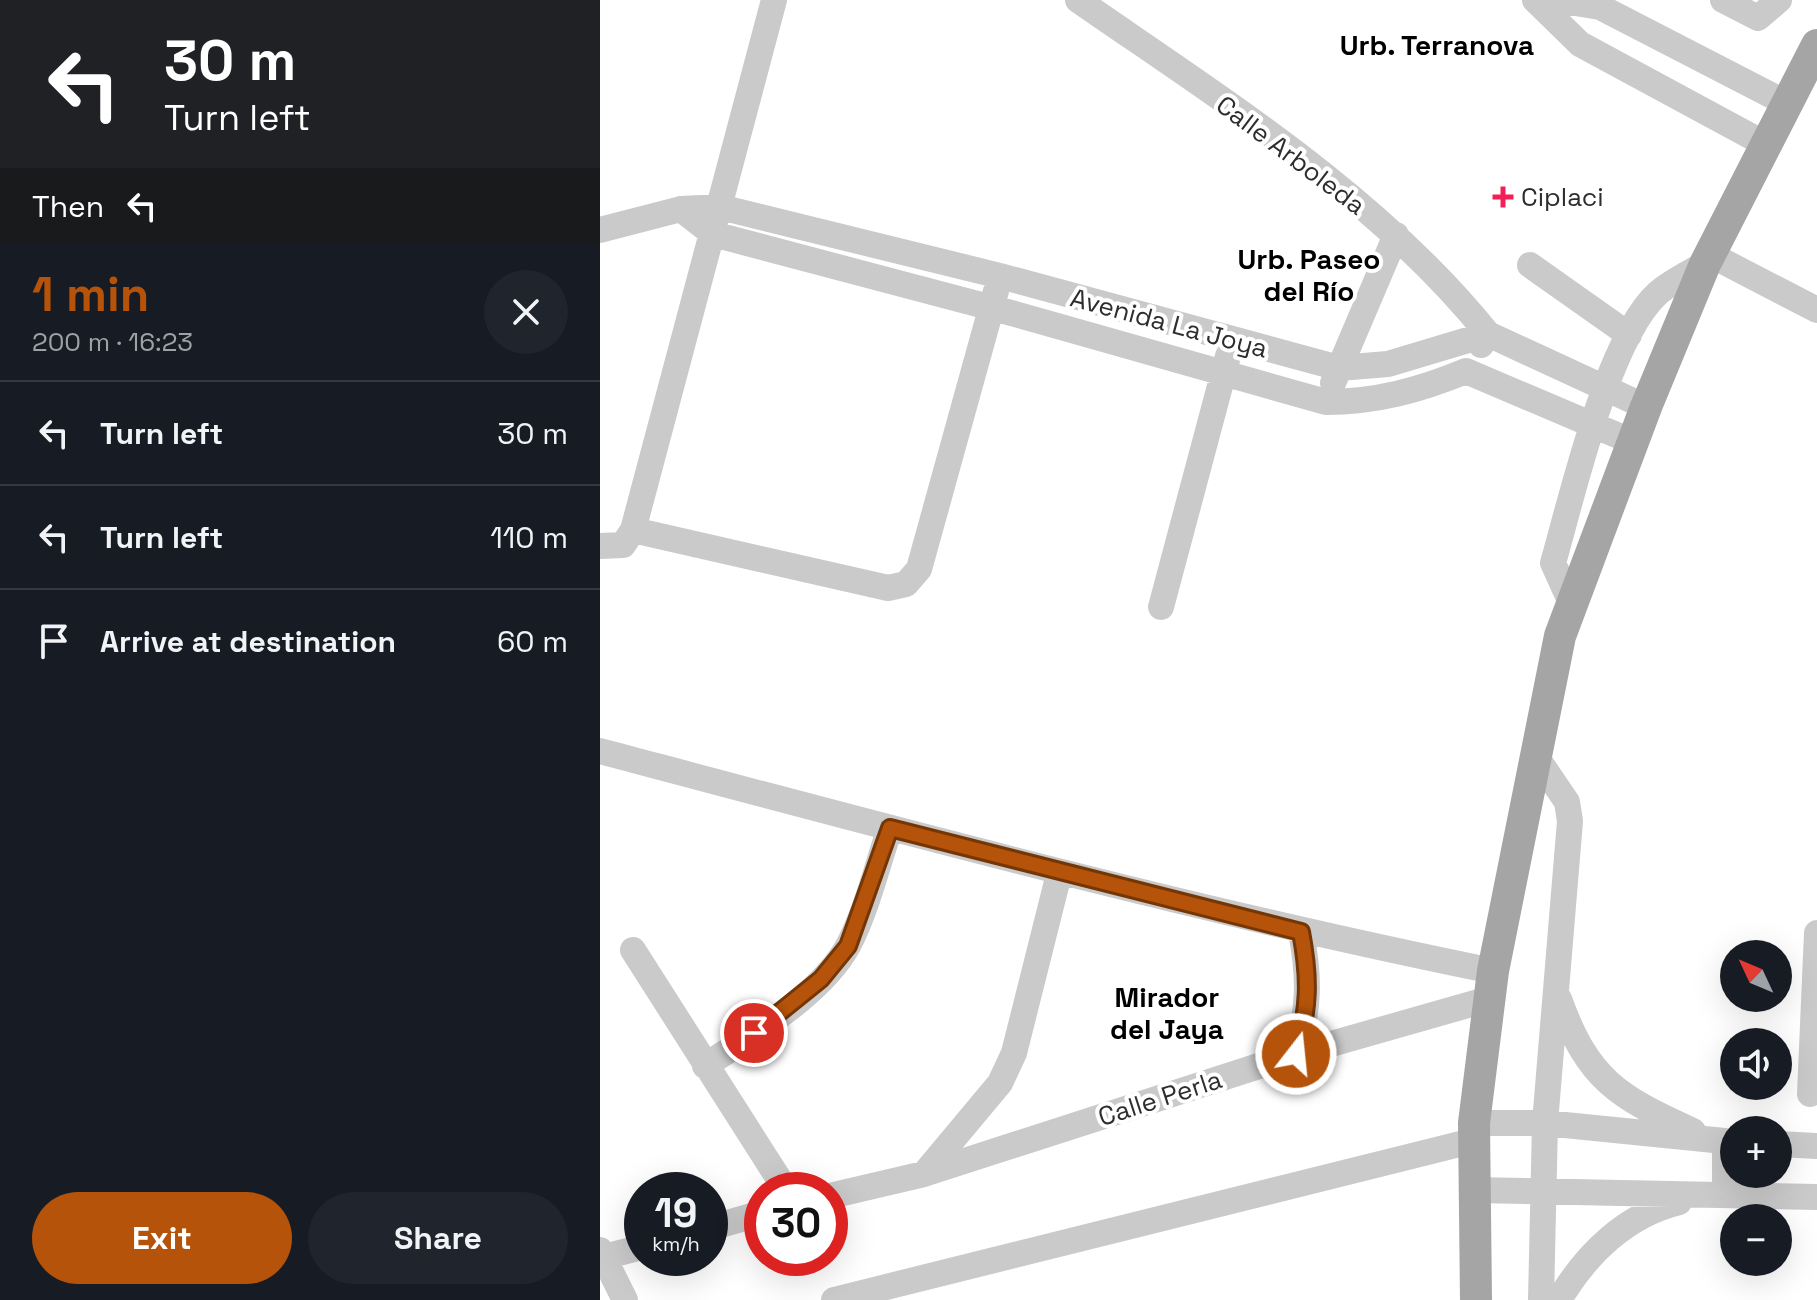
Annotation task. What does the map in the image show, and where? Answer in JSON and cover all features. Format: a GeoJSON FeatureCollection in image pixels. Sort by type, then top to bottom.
{"type":"FeatureCollection","features":[{"type":"Feature","properties":{"kind":"main road"},"geometry":{"type":"LineString","coordinates":[[1476,1300],[1473,1132],[1491,985],[1560,636],[1646,407],[1708,259],[1817,45]]}},
{"type":"Feature","properties":{"kind":"street"},"geometry":{"type":"LineString","coordinates":[[600,546],[623,545],[633,530],[774,0]]}},
{"type":"Feature","properties":{"kind":"street","name":"Calle Arboleda"},"geometry":{"type":"LineString","coordinates":[[1078,0],[1285,147],[1396,235],[1455,293],[1488,334]]}},
{"type":"Feature","properties":{"kind":"street"},"geometry":{"type":"LineString","coordinates":[[1535,0],[1580,44],[1765,144]]}},
{"type":"Feature","properties":{"kind":"street"},"geometry":{"type":"LineString","coordinates":[[1557,0],[1600,7],[1786,103]]}},
{"type":"Feature","properties":{"kind":"street"},"geometry":{"type":"LineString","coordinates":[[1723,0],[1758,18],[1779,0]]}},
{"type":"Feature","properties":{"kind":"street","name":"Avenida La Joya"},"geometry":{"type":"LineString","coordinates":[[600,230],[681,209],[720,207],[1000,276],[1339,368],[1388,364],[1488,334]]}},
{"type":"Feature","properties":{"kind":"street","name":"Avenida La Joya"},"geometry":{"type":"LineString","coordinates":[[681,209],[713,234],[1326,402],[1376,400],[1426,387],[1466,371]]}},
{"type":"Feature","properties":{"kind":"street"},"geometry":{"type":"LineString","coordinates":[[1326,402],[1396,235]]}},
{"type":"Feature","properties":{"kind":"street"},"geometry":{"type":"LineString","coordinates":[[1572,605],[1553,563],[1592,426],[1606,389],[1629,335],[1656,295],[1708,259],[1817,310]]}},
{"type":"Feature","properties":{"kind":"street"},"geometry":{"type":"LineString","coordinates":[[1530,265],[1629,335]]}},
{"type":"Feature","properties":{"kind":"street"},"geometry":{"type":"LineString","coordinates":[[633,530],[888,588],[906,584],[919,569],[1000,276]]}},
{"type":"Feature","properties":{"kind":"street"},"geometry":{"type":"LineString","coordinates":[[1633,442],[1466,371],[1488,334],[1646,407]]}},
{"type":"Feature","properties":{"kind":"street"},"geometry":{"type":"LineString","coordinates":[[1161,607],[1221,372],[1234,341]]}},
{"type":"Feature","properties":{"kind":"street"},"geometry":{"type":"LineString","coordinates":[[600,751],[1059,874],[1301,932],[1491,985]]}},
{"type":"Feature","properties":{"kind":"street"},"geometry":{"type":"LineString","coordinates":[[1535,755],[1567,802],[1570,821],[1545,1123],[1541,1300]]}},
{"type":"Feature","properties":{"kind":"street"},"geometry":{"type":"LineString","coordinates":[[705,1066],[779,1016],[821,979],[848,946],[890,828]]}},
{"type":"Feature","properties":{"kind":"street"},"geometry":{"type":"LineString","coordinates":[[924,1174],[1000,1083],[1014,1053],[1059,874]]}},
{"type":"Feature","properties":{"kind":"street"},"geometry":{"type":"LineString","coordinates":[[1296,1054],[1308,1012],[1307,966],[1301,932]]}},
{"type":"Feature","properties":{"kind":"street"},"geometry":{"type":"LineString","coordinates":[[1810,1094],[1817,933]]}},
{"type":"Feature","properties":{"kind":"street"},"geometry":{"type":"LineString","coordinates":[[633,950],[774,1172]]}},
{"type":"Feature","properties":{"kind":"street","name":"Calle Perla"},"geometry":{"type":"LineString","coordinates":[[848,1192],[924,1174],[1296,1054],[1491,985]]}},
{"type":"Feature","properties":{"kind":"street"},"geometry":{"type":"LineString","coordinates":[[1557,992],[1572,1036],[1597,1074],[1632,1103],[1720,1140]]}},
{"type":"Feature","properties":{"kind":"street"},"geometry":{"type":"LineString","coordinates":[[834,1300],[1473,1132],[1545,1123],[1720,1141]]}},
{"type":"Feature","properties":{"kind":"street"},"geometry":{"type":"LineString","coordinates":[[1792,1145],[1817,1146]]}},
{"type":"Feature","properties":{"kind":"street"},"geometry":{"type":"LineString","coordinates":[[1714,1196],[1720,1169]]}},
{"type":"Feature","properties":{"kind":"street"},"geometry":{"type":"LineString","coordinates":[[1472,1190],[1817,1197]]}},
{"type":"Feature","properties":{"kind":"street"},"geometry":{"type":"LineString","coordinates":[[1559,1300],[1579,1266],[1614,1234],[1655,1207],[1714,1196]]}},
{"type":"Feature","properties":{"kind":"street"},"geometry":{"type":"LineString","coordinates":[[624,1250],[602,1254],[625,1300]]}},
{"type":"Feature","properties":{"kind":"place","name":"Ciplaci"},"geometry":{"type":"Point","coordinates":[1503,197]}},
{"type":"Feature","properties":{"kind":"district","name":"Urb. Terranova"},"geometry":{"type":"Point","coordinates":[1437,45]}},
{"type":"Feature","properties":{"kind":"district","name":"Urb. Paseo del Río"},"geometry":{"type":"Point","coordinates":[1309,275]}},
{"type":"Feature","properties":{"kind":"district","name":"Mirador del Jaya"},"geometry":{"type":"Point","coordinates":[1167,1013]}},
{"type":"Feature","properties":{"kind":"route"},"geometry":{"type":"LineString","coordinates":[[754,1033],[779,1016],[821,979],[848,946],[890,828],[1059,874],[1301,932],[1307,966],[1308,1012],[1296,1054]]}}]}
